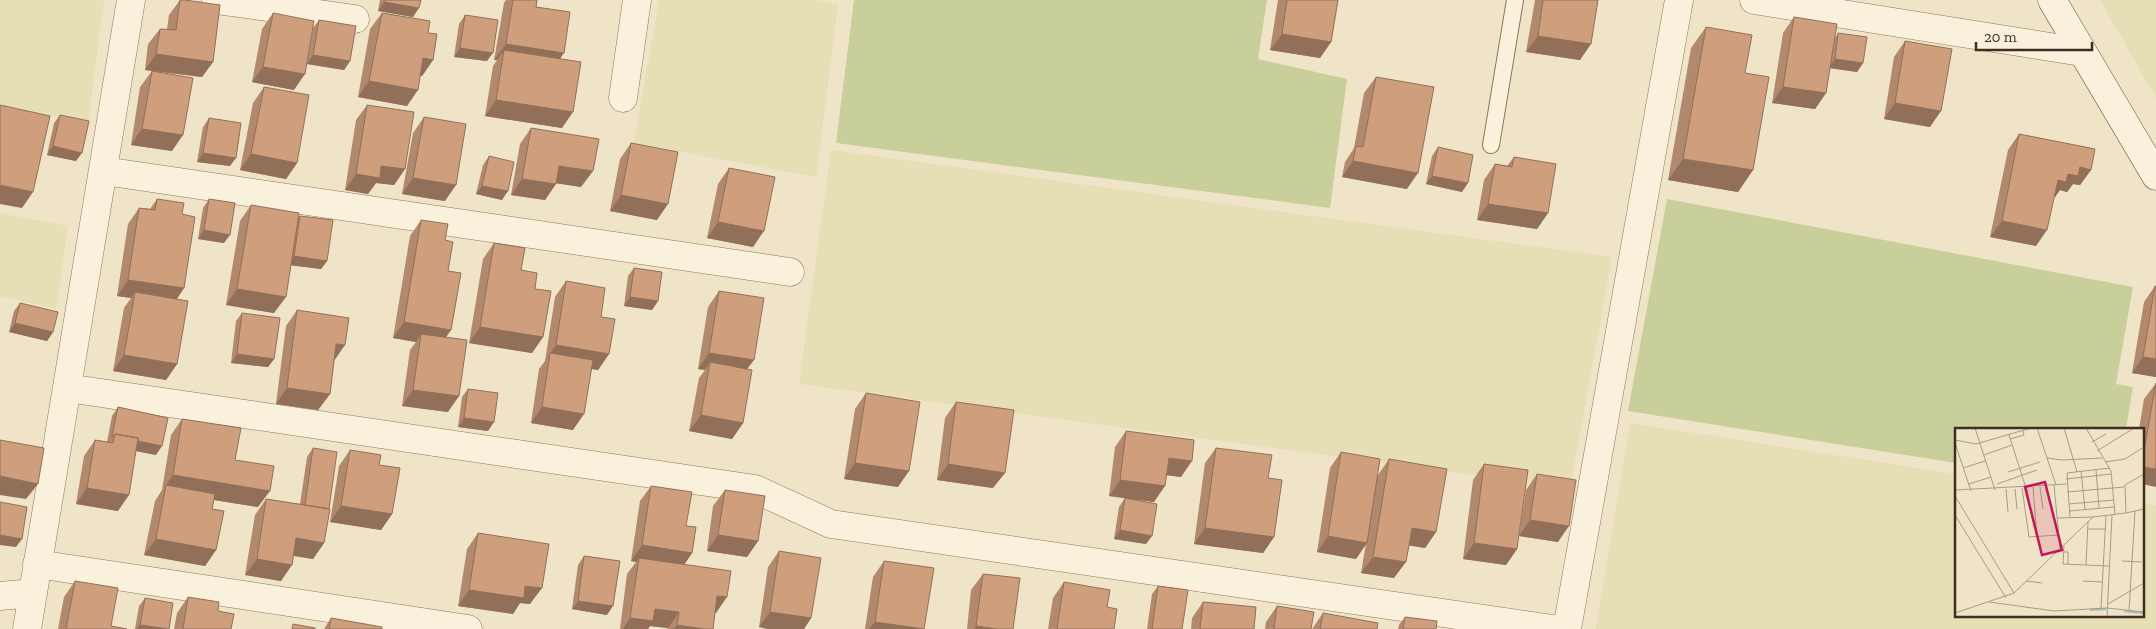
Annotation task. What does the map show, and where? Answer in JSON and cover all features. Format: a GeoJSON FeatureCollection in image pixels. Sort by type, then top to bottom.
{"type":"FeatureCollection","features":[{"type":"Feature","properties":{"kind":"street"},"geometry":{"type":"LineString","coordinates":[[27,629],[131,0]]}},
{"type":"Feature","properties":{"kind":"street"},"geometry":{"type":"LineString","coordinates":[[216,0],[355,19]]}},
{"type":"Feature","properties":{"kind":"street"},"geometry":{"type":"LineString","coordinates":[[623,98],[637,0]]}},
{"type":"Feature","properties":{"kind":"street"},"geometry":{"type":"LineString","coordinates":[[1567,629],[1679,0]]}},
{"type":"Feature","properties":{"kind":"street"},"geometry":{"type":"LineString","coordinates":[[1754,0],[2082,52]]}},
{"type":"Feature","properties":{"kind":"street"},"geometry":{"type":"LineString","coordinates":[[2052,0],[2156,176]]}},
{"type":"Feature","properties":{"kind":"street"},"geometry":{"type":"LineString","coordinates":[[104,171],[790,272]]}},
{"type":"Feature","properties":{"kind":"street"},"geometry":{"type":"LineString","coordinates":[[67,388],[755,489],[831,524],[1553,629]]}},
{"type":"Feature","properties":{"kind":"street"},"geometry":{"type":"LineString","coordinates":[[37,564],[468,629]]}},
{"type":"Feature","properties":{"kind":"street"},"geometry":{"type":"LineString","coordinates":[[0,596],[33,593]]}},
{"type":"Feature","properties":{"kind":"lane"},"geometry":{"type":"LineString","coordinates":[[1491,145],[1514,0]]}},
{"type":"Feature","properties":{"kind":"shaded area"},"geometry":{"type":"Polygon","coordinates":[[[0,0],[104,0],[88,123],[0,107],[0,0]]]}},
{"type":"Feature","properties":{"kind":"shaded area"},"geometry":{"type":"Polygon","coordinates":[[[659,0],[815,0],[838,4],[816,177],[634,143],[659,0]]]}},
{"type":"Feature","properties":{"kind":"shaded area"},"geometry":{"type":"Polygon","coordinates":[[[2100,0],[2156,0],[2156,98],[2100,0]]]}},
{"type":"Feature","properties":{"kind":"shaded area"},"geometry":{"type":"Polygon","coordinates":[[[831,150],[1612,257],[1570,488],[799,384],[831,150]]]}},
{"type":"Feature","properties":{"kind":"shaded area"},"geometry":{"type":"Polygon","coordinates":[[[0,213],[68,226],[56,309],[0,296],[0,213]]]}},
{"type":"Feature","properties":{"kind":"shaded area"},"geometry":{"type":"Polygon","coordinates":[[[1630,423],[1955,474],[1955,616],[2144,616],[2144,503],[2156,505],[2156,629],[1596,629],[1630,423]]]}},
{"type":"Feature","properties":{"kind":"green space"},"geometry":{"type":"Polygon","coordinates":[[[854,0],[1267,0],[1258,59],[1347,79],[1330,208],[836,143],[854,0]]]}},
{"type":"Feature","properties":{"kind":"green space"},"geometry":{"type":"Polygon","coordinates":[[[1667,199],[2133,287],[2116,384],[2133,387],[2126,428],[1955,428],[1955,463],[1628,411],[1667,199]]]}},
{"type":"Feature","properties":{"kind":"building"},"geometry":{"type":"Polygon","coordinates":[[[180,0],[220,5],[213,62],[156,54],[160,29],[176,30],[180,0]]]}},
{"type":"Feature","properties":{"kind":"building"},"geometry":{"type":"Polygon","coordinates":[[[385,0],[421,0],[419,8],[384,2],[385,0]]]}},
{"type":"Feature","properties":{"kind":"building"},"geometry":{"type":"Polygon","coordinates":[[[513,0],[537,0],[536,7],[570,12],[564,53],[506,44],[513,0]]]}},
{"type":"Feature","properties":{"kind":"building"},"geometry":{"type":"Polygon","coordinates":[[[1287,0],[1338,0],[1331,42],[1282,34],[1287,0]]]}},
{"type":"Feature","properties":{"kind":"building"},"geometry":{"type":"Polygon","coordinates":[[[1543,0],[1598,0],[1591,44],[1538,36],[1543,0]]]}},
{"type":"Feature","properties":{"kind":"building"},"geometry":{"type":"Polygon","coordinates":[[[273,13],[314,21],[305,74],[263,67],[273,13]]]}},
{"type":"Feature","properties":{"kind":"building"},"geometry":{"type":"Polygon","coordinates":[[[382,13],[430,21],[428,33],[437,34],[433,60],[423,58],[418,90],[369,81],[382,13]]]}},
{"type":"Feature","properties":{"kind":"building"},"geometry":{"type":"Polygon","coordinates":[[[465,15],[498,20],[493,53],[460,48],[465,15]]]}},
{"type":"Feature","properties":{"kind":"building"},"geometry":{"type":"Polygon","coordinates":[[[1794,17],[1837,24],[1826,93],[1783,87],[1794,17]]]}},
{"type":"Feature","properties":{"kind":"building"},"geometry":{"type":"Polygon","coordinates":[[[319,20],[356,26],[350,61],[313,55],[319,20]]]}},
{"type":"Feature","properties":{"kind":"building"},"geometry":{"type":"Polygon","coordinates":[[[1706,27],[1752,35],[1745,73],[1769,77],[1753,170],[1683,159],[1706,27]]]}},
{"type":"Feature","properties":{"kind":"building"},"geometry":{"type":"Polygon","coordinates":[[[1838,33],[1867,37],[1863,63],[1835,59],[1838,33]]]}},
{"type":"Feature","properties":{"kind":"building"},"geometry":{"type":"Polygon","coordinates":[[[1905,41],[1952,49],[1941,111],[1895,103],[1905,41]]]}},
{"type":"Feature","properties":{"kind":"building"},"geometry":{"type":"Polygon","coordinates":[[[504,50],[581,62],[573,112],[496,100],[504,50]]]}},
{"type":"Feature","properties":{"kind":"building"},"geometry":{"type":"Polygon","coordinates":[[[152,71],[193,78],[183,135],[142,129],[152,71]]]}},
{"type":"Feature","properties":{"kind":"building"},"geometry":{"type":"Polygon","coordinates":[[[1376,77],[1434,87],[1418,173],[1353,161],[1356,146],[1363,147],[1376,77]]]}},
{"type":"Feature","properties":{"kind":"building"},"geometry":{"type":"Polygon","coordinates":[[[264,87],[309,95],[297,163],[251,154],[264,87]]]}},
{"type":"Feature","properties":{"kind":"building"},"geometry":{"type":"Polygon","coordinates":[[[0,105],[50,116],[33,192],[0,185],[0,105]]]}},
{"type":"Feature","properties":{"kind":"building"},"geometry":{"type":"Polygon","coordinates":[[[367,105],[414,112],[405,169],[381,166],[380,178],[356,174],[367,105]]]}},
{"type":"Feature","properties":{"kind":"building"},"geometry":{"type":"Polygon","coordinates":[[[60,115],[89,121],[82,153],[53,146],[60,115]]]}},
{"type":"Feature","properties":{"kind":"building"},"geometry":{"type":"Polygon","coordinates":[[[424,117],[466,124],[456,185],[413,178],[424,117]]]}},
{"type":"Feature","properties":{"kind":"building"},"geometry":{"type":"Polygon","coordinates":[[[209,118],[241,123],[236,158],[203,153],[209,118]]]}},
{"type":"Feature","properties":{"kind":"building"},"geometry":{"type":"Polygon","coordinates":[[[531,128],[599,139],[593,171],[559,166],[556,184],[522,179],[531,128]]]}},
{"type":"Feature","properties":{"kind":"building"},"geometry":{"type":"Polygon","coordinates":[[[2019,134],[2095,149],[2091,170],[2080,167],[2078,176],[2068,174],[2066,182],[2058,180],[2047,230],[2002,221],[2019,134]]]}},
{"type":"Feature","properties":{"kind":"building"},"geometry":{"type":"Polygon","coordinates":[[[631,143],[678,152],[668,204],[621,195],[631,143]]]}},
{"type":"Feature","properties":{"kind":"building"},"geometry":{"type":"Polygon","coordinates":[[[1438,147],[1473,155],[1468,183],[1432,176],[1438,147]]]}},
{"type":"Feature","properties":{"kind":"building"},"geometry":{"type":"Polygon","coordinates":[[[489,156],[514,162],[508,191],[482,186],[489,156]]]}},
{"type":"Feature","properties":{"kind":"building"},"geometry":{"type":"Polygon","coordinates":[[[1514,157],[1556,164],[1548,213],[1488,204],[1495,164],[1512,167],[1514,157]]]}},
{"type":"Feature","properties":{"kind":"building"},"geometry":{"type":"Polygon","coordinates":[[[729,168],[775,177],[764,231],[718,222],[729,168]]]}},
{"type":"Feature","properties":{"kind":"building"},"geometry":{"type":"Polygon","coordinates":[[[157,199],[184,203],[182,214],[195,217],[184,288],[128,280],[139,208],[155,210],[157,199]]]}},
{"type":"Feature","properties":{"kind":"building"},"geometry":{"type":"Polygon","coordinates":[[[209,199],[235,203],[230,235],[204,230],[209,199]]]}},
{"type":"Feature","properties":{"kind":"building"},"geometry":{"type":"Polygon","coordinates":[[[251,205],[299,213],[286,297],[237,289],[251,205]]]}},
{"type":"Feature","properties":{"kind":"building"},"geometry":{"type":"Polygon","coordinates":[[[300,216],[333,220],[327,261],[294,256],[300,216]]]}},
{"type":"Feature","properties":{"kind":"building"},"geometry":{"type":"Polygon","coordinates":[[[421,220],[448,224],[445,240],[453,242],[448,271],[461,273],[451,330],[404,322],[421,220]]]}},
{"type":"Feature","properties":{"kind":"building"},"geometry":{"type":"Polygon","coordinates":[[[494,243],[525,248],[521,270],[537,273],[535,289],[551,291],[543,337],[480,327],[494,243]]]}},
{"type":"Feature","properties":{"kind":"building"},"geometry":{"type":"Polygon","coordinates":[[[634,268],[662,272],[658,301],[630,297],[634,268]]]}},
{"type":"Feature","properties":{"kind":"building"},"geometry":{"type":"Polygon","coordinates":[[[566,281],[605,288],[601,317],[615,319],[609,354],[556,345],[566,281]]]}},
{"type":"Feature","properties":{"kind":"building"},"geometry":{"type":"Polygon","coordinates":[[[2156,286],[2156,359],[2143,357],[2156,286]]]}},
{"type":"Feature","properties":{"kind":"building"},"geometry":{"type":"Polygon","coordinates":[[[719,291],[764,298],[754,360],[709,353],[719,291]]]}},
{"type":"Feature","properties":{"kind":"building"},"geometry":{"type":"Polygon","coordinates":[[[135,292],[188,301],[177,364],[124,355],[135,292]]]}},
{"type":"Feature","properties":{"kind":"building"},"geometry":{"type":"Polygon","coordinates":[[[20,303],[58,312],[53,332],[15,323],[20,303]]]}},
{"type":"Feature","properties":{"kind":"building"},"geometry":{"type":"Polygon","coordinates":[[[297,310],[349,318],[345,345],[336,344],[330,394],[287,388],[297,310]]]}},
{"type":"Feature","properties":{"kind":"building"},"geometry":{"type":"Polygon","coordinates":[[[242,313],[280,318],[274,359],[237,354],[242,313]]]}},
{"type":"Feature","properties":{"kind":"building"},"geometry":{"type":"Polygon","coordinates":[[[421,334],[467,340],[459,396],[413,390],[421,334]]]}},
{"type":"Feature","properties":{"kind":"building"},"geometry":{"type":"Polygon","coordinates":[[[550,353],[593,360],[584,414],[542,407],[550,353]]]}},
{"type":"Feature","properties":{"kind":"building"},"geometry":{"type":"Polygon","coordinates":[[[710,362],[752,370],[743,423],[701,415],[710,362]]]}},
{"type":"Feature","properties":{"kind":"building"},"geometry":{"type":"Polygon","coordinates":[[[2156,383],[2156,469],[2144,467],[2144,450],[2156,383]]]}},
{"type":"Feature","properties":{"kind":"building"},"geometry":{"type":"Polygon","coordinates":[[[468,389],[498,393],[494,422],[464,418],[468,389]]]}},
{"type":"Feature","properties":{"kind":"building"},"geometry":{"type":"Polygon","coordinates":[[[866,393],[920,402],[909,471],[855,463],[866,393]]]}},
{"type":"Feature","properties":{"kind":"building"},"geometry":{"type":"Polygon","coordinates":[[[956,402],[1014,410],[1005,473],[948,464],[956,402]]]}},
{"type":"Feature","properties":{"kind":"building"},"geometry":{"type":"Polygon","coordinates":[[[118,407],[168,418],[162,446],[138,441],[138,438],[115,434],[112,436],[118,407]]]}},
{"type":"Feature","properties":{"kind":"building"},"geometry":{"type":"Polygon","coordinates":[[[182,419],[241,428],[235,460],[274,466],[270,491],[173,475],[182,419]]]}},
{"type":"Feature","properties":{"kind":"building"},"geometry":{"type":"Polygon","coordinates":[[[1126,431],[1194,440],[1192,461],[1169,458],[1165,486],[1120,480],[1126,431]]]}},
{"type":"Feature","properties":{"kind":"building"},"geometry":{"type":"Polygon","coordinates":[[[115,434],[138,438],[129,495],[87,488],[95,440],[113,443],[115,434]]]}},
{"type":"Feature","properties":{"kind":"building"},"geometry":{"type":"Polygon","coordinates":[[[0,440],[44,448],[38,484],[0,476],[0,440]]]}},
{"type":"Feature","properties":{"kind":"building"},"geometry":{"type":"Polygon","coordinates":[[[313,448],[337,452],[329,509],[305,505],[313,448]]]}},
{"type":"Feature","properties":{"kind":"building"},"geometry":{"type":"Polygon","coordinates":[[[1216,448],[1272,455],[1268,478],[1282,480],[1274,537],[1205,528],[1216,448]]]}},
{"type":"Feature","properties":{"kind":"building"},"geometry":{"type":"Polygon","coordinates":[[[350,450],[381,455],[379,465],[400,468],[392,514],[341,506],[350,450]]]}},
{"type":"Feature","properties":{"kind":"building"},"geometry":{"type":"Polygon","coordinates":[[[1341,452],[1380,459],[1367,543],[1328,536],[1341,452]]]}},
{"type":"Feature","properties":{"kind":"building"},"geometry":{"type":"Polygon","coordinates":[[[1389,459],[1447,469],[1436,532],[1412,528],[1406,562],[1373,557],[1389,459]]]}},
{"type":"Feature","properties":{"kind":"building"},"geometry":{"type":"Polygon","coordinates":[[[1484,464],[1528,470],[1517,549],[1474,543],[1484,464]]]}},
{"type":"Feature","properties":{"kind":"building"},"geometry":{"type":"Polygon","coordinates":[[[1537,474],[1576,480],[1569,526],[1530,520],[1537,474]]]}},
{"type":"Feature","properties":{"kind":"building"},"geometry":{"type":"Polygon","coordinates":[[[166,485],[215,494],[212,509],[224,511],[216,550],[156,539],[166,485]]]}},
{"type":"Feature","properties":{"kind":"building"},"geometry":{"type":"Polygon","coordinates":[[[651,486],[692,492],[686,526],[696,527],[692,553],[642,545],[651,486]]]}},
{"type":"Feature","properties":{"kind":"building"},"geometry":{"type":"Polygon","coordinates":[[[725,490],[765,496],[758,541],[718,535],[725,490]]]}},
{"type":"Feature","properties":{"kind":"building"},"geometry":{"type":"Polygon","coordinates":[[[1125,498],[1157,504],[1152,536],[1120,530],[1125,498]]]}},
{"type":"Feature","properties":{"kind":"building"},"geometry":{"type":"Polygon","coordinates":[[[266,499],[330,509],[324,543],[296,538],[292,565],[257,559],[266,499]]]}},
{"type":"Feature","properties":{"kind":"building"},"geometry":{"type":"Polygon","coordinates":[[[0,502],[27,507],[22,539],[0,535],[0,502]]]}},
{"type":"Feature","properties":{"kind":"building"},"geometry":{"type":"Polygon","coordinates":[[[478,533],[549,544],[542,588],[525,586],[524,598],[469,590],[478,533]]]}},
{"type":"Feature","properties":{"kind":"building"},"geometry":{"type":"Polygon","coordinates":[[[779,551],[821,558],[811,618],[770,612],[779,551]]]}},
{"type":"Feature","properties":{"kind":"building"},"geometry":{"type":"Polygon","coordinates":[[[584,556],[620,561],[613,606],[578,601],[584,556]]]}},
{"type":"Feature","properties":{"kind":"building"},"geometry":{"type":"Polygon","coordinates":[[[639,558],[731,571],[727,597],[717,596],[713,629],[677,625],[679,612],[655,609],[653,621],[630,618],[639,558]]]}},
{"type":"Feature","properties":{"kind":"building"},"geometry":{"type":"Polygon","coordinates":[[[884,561],[934,568],[924,629],[875,622],[884,561]]]}},
{"type":"Feature","properties":{"kind":"building"},"geometry":{"type":"Polygon","coordinates":[[[983,574],[1020,578],[1013,629],[976,626],[983,574]]]}},
{"type":"Feature","properties":{"kind":"building"},"geometry":{"type":"Polygon","coordinates":[[[75,581],[118,588],[111,626],[127,629],[66,629],[75,581]]]}},
{"type":"Feature","properties":{"kind":"building"},"geometry":{"type":"Polygon","coordinates":[[[1064,582],[1110,590],[1107,607],[1117,609],[1114,629],[1057,629],[1064,582]]]}},
{"type":"Feature","properties":{"kind":"building"},"geometry":{"type":"Polygon","coordinates":[[[1158,586],[1188,590],[1182,629],[1152,629],[1158,586]]]}},
{"type":"Feature","properties":{"kind":"building"},"geometry":{"type":"Polygon","coordinates":[[[188,597],[219,602],[218,611],[234,614],[231,629],[183,629],[188,597]]]}},
{"type":"Feature","properties":{"kind":"building"},"geometry":{"type":"Polygon","coordinates":[[[145,598],[173,603],[169,629],[140,625],[145,598]]]}},
{"type":"Feature","properties":{"kind":"building"},"geometry":{"type":"Polygon","coordinates":[[[1203,602],[1256,607],[1254,629],[1200,629],[1203,602]]]}},
{"type":"Feature","properties":{"kind":"building"},"geometry":{"type":"Polygon","coordinates":[[[1277,606],[1314,612],[1311,629],[1274,629],[1277,606]]]}},
{"type":"Feature","properties":{"kind":"building"},"geometry":{"type":"Polygon","coordinates":[[[1323,613],[1378,623],[1377,629],[1320,629],[1323,613]]]}},
{"type":"Feature","properties":{"kind":"building"},"geometry":{"type":"Polygon","coordinates":[[[1405,617],[1437,621],[1436,629],[1403,629],[1405,617]]]}},
{"type":"Feature","properties":{"kind":"building"},"geometry":{"type":"Polygon","coordinates":[[[331,618],[382,627],[382,629],[329,629],[331,618]]]}},
{"type":"Feature","properties":{"kind":"building"},"geometry":{"type":"Polygon","coordinates":[[[293,624],[315,628],[315,629],[292,629],[293,624]]]}}]}
